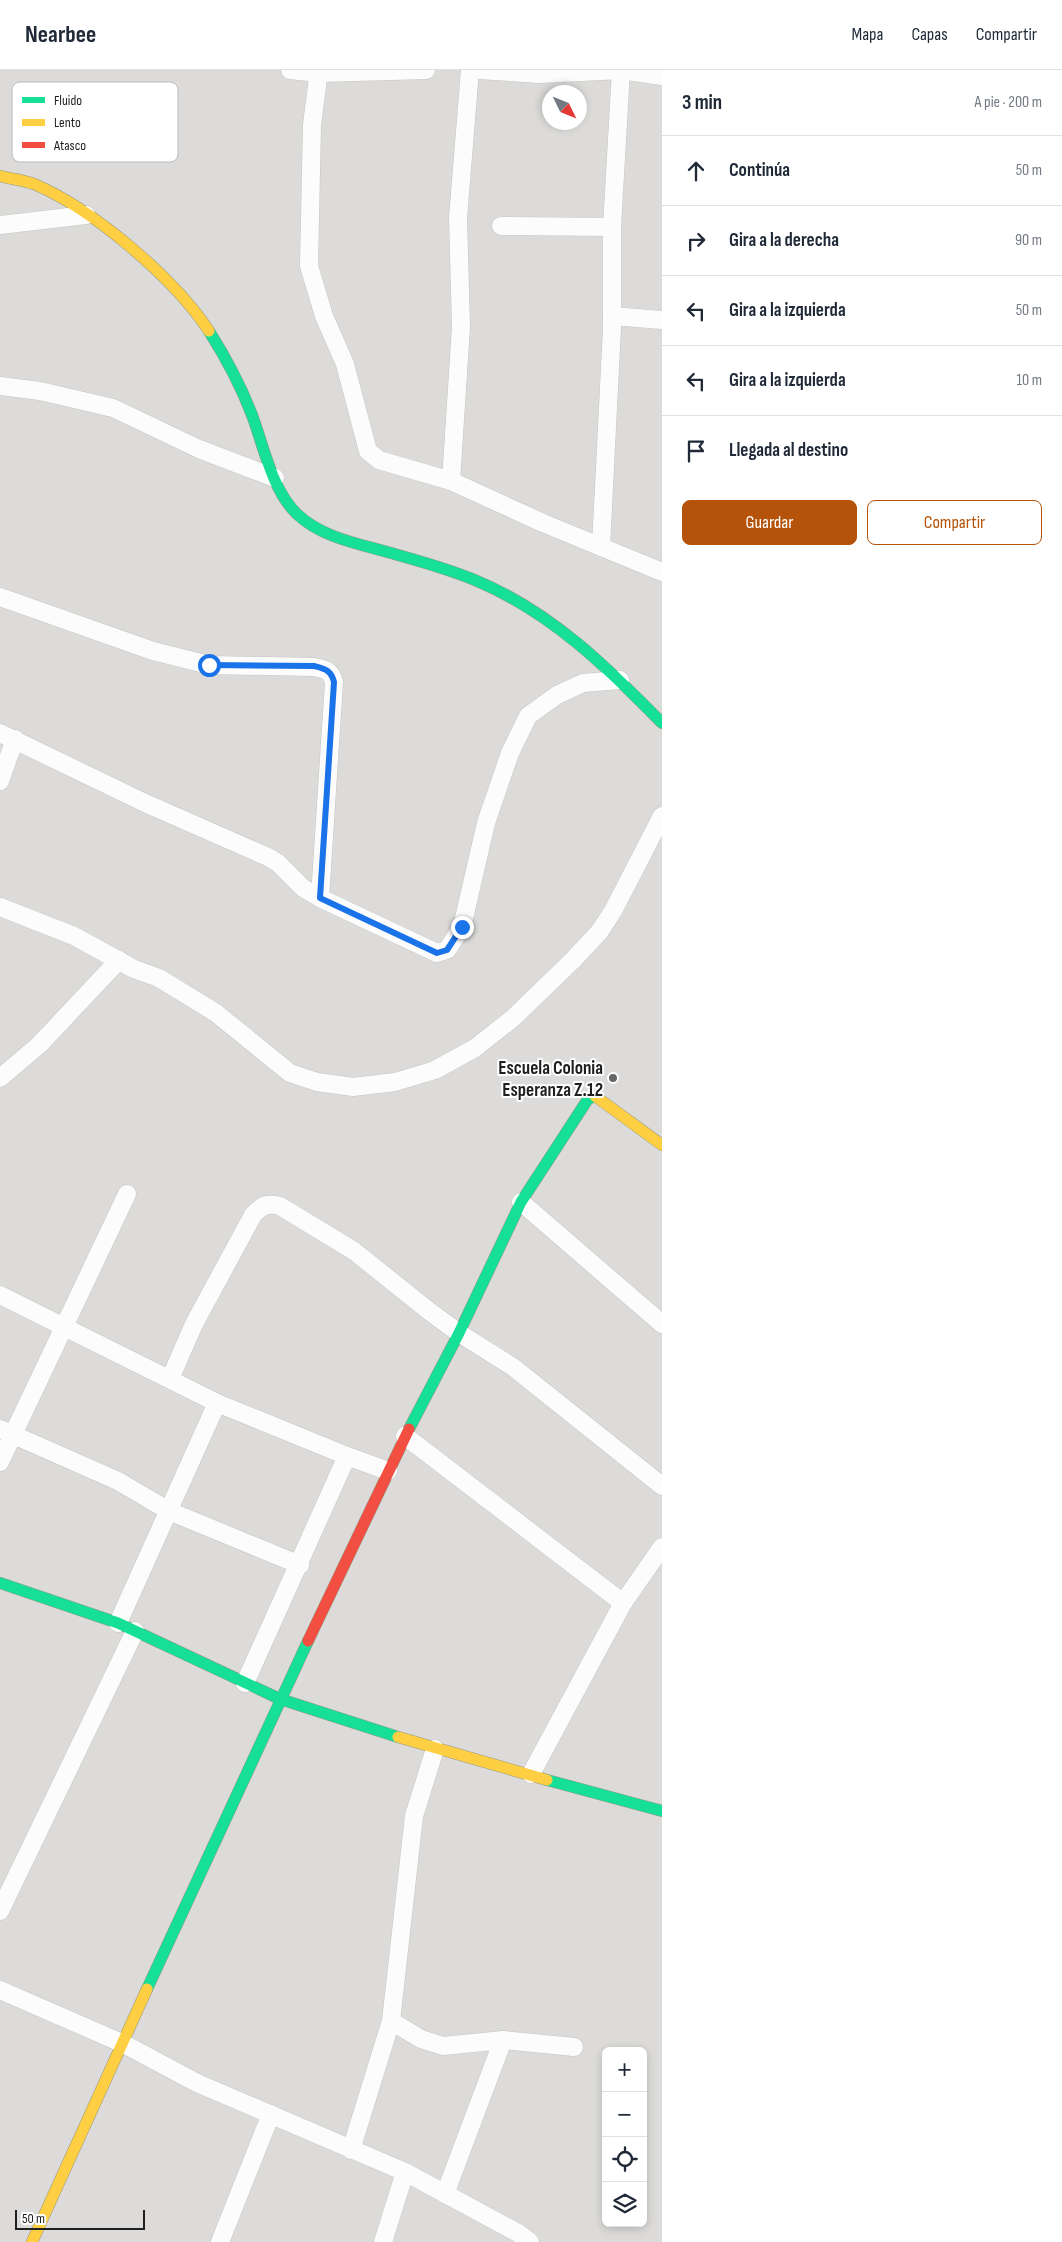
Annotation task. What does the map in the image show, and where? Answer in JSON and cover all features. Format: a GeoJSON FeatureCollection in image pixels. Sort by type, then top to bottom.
{"type":"FeatureCollection","features":[{"type":"Feature","properties":{"kind":"street"},"geometry":{"type":"LineString","coordinates":[[290,70],[319,72],[426,70]]}},
{"type":"Feature","properties":{"kind":"street"},"geometry":{"type":"LineString","coordinates":[[451,481],[460,327],[458,218],[470,70]]}},
{"type":"Feature","properties":{"kind":"street"},"geometry":{"type":"LineString","coordinates":[[480,70],[539,74],[621,70],[662,76]]}},
{"type":"Feature","properties":{"kind":"street"},"geometry":{"type":"LineString","coordinates":[[601,547],[612,316],[612,227],[621,70]]}},
{"type":"Feature","properties":{"kind":"street"},"geometry":{"type":"LineString","coordinates":[[319,72],[312,125],[309,266],[324,316],[346,364],[368,451],[379,460],[451,481],[543,523],[662,572]]}},
{"type":"Feature","properties":{"kind":"street"},"geometry":{"type":"LineString","coordinates":[[0,176],[32,184],[57,195],[121,240],[178,292],[204,323],[241,388],[257,426],[275,478],[296,513],[333,537],[447,570],[478,581],[525,604],[543,615],[591,652],[662,723]]}},
{"type":"Feature","properties":{"kind":"street"},"geometry":{"type":"LineString","coordinates":[[0,225],[86,215]]}},
{"type":"Feature","properties":{"kind":"street"},"geometry":{"type":"LineString","coordinates":[[501,226],[612,227]]}},
{"type":"Feature","properties":{"kind":"street"},"geometry":{"type":"LineString","coordinates":[[612,316],[662,320]]}},
{"type":"Feature","properties":{"kind":"street"},"geometry":{"type":"LineString","coordinates":[[0,386],[40,391],[113,408],[199,449],[275,478]]}},
{"type":"Feature","properties":{"kind":"street"},"geometry":{"type":"LineString","coordinates":[[0,596],[153,651],[209,665],[314,666],[327,670],[332,675],[334,682],[320,898]]}},
{"type":"Feature","properties":{"kind":"street"},"geometry":{"type":"LineString","coordinates":[[0,780],[7,736],[145,803],[268,857],[278,864],[302,888],[437,953],[447,950],[462,927],[486,823],[510,752],[528,716],[558,694],[583,683],[620,680]]}},
{"type":"Feature","properties":{"kind":"street"},"geometry":{"type":"LineString","coordinates":[[0,907],[74,936],[134,969],[158,978],[204,1005],[290,1073],[316,1082],[353,1087],[395,1082],[436,1070],[476,1048],[513,1018],[573,960],[600,931],[613,911],[662,816]]}},
{"type":"Feature","properties":{"kind":"street"},"geometry":{"type":"LineString","coordinates":[[0,1078],[39,1045],[119,960]]}},
{"type":"Feature","properties":{"kind":"street"},"geometry":{"type":"LineString","coordinates":[[32,2242],[280,1699],[388,1471],[459,1333],[521,1202],[588,1099],[595,1096],[662,1145]]}},
{"type":"Feature","properties":{"kind":"street"},"geometry":{"type":"LineString","coordinates":[[0,1462],[6,1432],[65,1327],[127,1194]]}},
{"type":"Feature","properties":{"kind":"street"},"geometry":{"type":"LineString","coordinates":[[521,1202],[662,1324]]}},
{"type":"Feature","properties":{"kind":"street"},"geometry":{"type":"LineString","coordinates":[[170,1379],[194,1324],[253,1215],[262,1206],[270,1204],[280,1206],[354,1251],[459,1333],[513,1367],[662,1486]]}},
{"type":"Feature","properties":{"kind":"street"},"geometry":{"type":"LineString","coordinates":[[0,1295],[217,1404],[388,1471]]}},
{"type":"Feature","properties":{"kind":"street"},"geometry":{"type":"LineString","coordinates":[[118,1623],[217,1404]]}},
{"type":"Feature","properties":{"kind":"street"},"geometry":{"type":"LineString","coordinates":[[6,1432],[110,1477],[169,1511],[300,1565]]}},
{"type":"Feature","properties":{"kind":"street"},"geometry":{"type":"LineString","coordinates":[[405,1436],[624,1603]]}},
{"type":"Feature","properties":{"kind":"street"},"geometry":{"type":"LineString","coordinates":[[245,1683],[300,1565],[347,1456]]}},
{"type":"Feature","properties":{"kind":"street"},"geometry":{"type":"LineString","coordinates":[[531,1774],[624,1603],[662,1546]]}},
{"type":"Feature","properties":{"kind":"street"},"geometry":{"type":"LineString","coordinates":[[0,1583],[118,1623],[280,1699],[435,1749],[531,1774],[662,1812]]}},
{"type":"Feature","properties":{"kind":"street"},"geometry":{"type":"LineString","coordinates":[[0,1910],[135,1631]]}},
{"type":"Feature","properties":{"kind":"street"},"geometry":{"type":"LineString","coordinates":[[351,2150],[391,2021],[414,1816],[435,1749]]}},
{"type":"Feature","properties":{"kind":"street"},"geometry":{"type":"LineString","coordinates":[[0,1990],[124,2044],[197,2083],[405,2172],[521,2239]]}},
{"type":"Feature","properties":{"kind":"street"},"geometry":{"type":"LineString","coordinates":[[391,2021],[421,2039],[443,2046],[503,2040],[574,2046]]}},
{"type":"Feature","properties":{"kind":"street"},"geometry":{"type":"LineString","coordinates":[[445,2194],[503,2040]]}},
{"type":"Feature","properties":{"kind":"street"},"geometry":{"type":"LineString","coordinates":[[220,2242],[271,2114]]}},
{"type":"Feature","properties":{"kind":"street"},"geometry":{"type":"LineString","coordinates":[[383,2242],[405,2172]]}},
{"type":"Feature","properties":{"kind":"shaded area"},"geometry":{"type":"Polygon","coordinates":[[[0,70],[662,70],[662,2242],[0,2242],[0,70]]]}},
{"type":"Feature","properties":{"kind":"traffic: fast"},"geometry":{"type":"LineString","coordinates":[[209,331],[243,393],[281,493],[288,504],[306,522],[349,542],[466,576],[529,608],[554,625],[599,662],[662,723]]}},
{"type":"Feature","properties":{"kind":"traffic: fast"},"geometry":{"type":"LineString","coordinates":[[409,1429],[459,1333],[521,1202],[588,1099],[595,1096]]}},
{"type":"Feature","properties":{"kind":"traffic: fast"},"geometry":{"type":"LineString","coordinates":[[0,1583],[118,1623],[280,1699],[398,1737]]}},
{"type":"Feature","properties":{"kind":"traffic: fast"},"geometry":{"type":"LineString","coordinates":[[147,1989],[308,1641]]}},
{"type":"Feature","properties":{"kind":"traffic: fast"},"geometry":{"type":"LineString","coordinates":[[547,1780],[662,1811]]}},
{"type":"Feature","properties":{"kind":"traffic: slow"},"geometry":{"type":"LineString","coordinates":[[0,176],[26,181],[57,195],[106,228],[154,268],[194,310],[209,331]]}},
{"type":"Feature","properties":{"kind":"traffic: slow"},"geometry":{"type":"LineString","coordinates":[[595,1096],[662,1145]]}},
{"type":"Feature","properties":{"kind":"traffic: slow"},"geometry":{"type":"LineString","coordinates":[[398,1737],[547,1780]]}},
{"type":"Feature","properties":{"kind":"traffic: slow"},"geometry":{"type":"LineString","coordinates":[[32,2242],[147,1989]]}},
{"type":"Feature","properties":{"kind":"traffic: jam"},"geometry":{"type":"LineString","coordinates":[[308,1641],[409,1429]]}},
{"type":"Feature","properties":{"kind":"place","name":"Escuela Colonia Esperanza Z.12"},"geometry":{"type":"Point","coordinates":[613,1078]}},
{"type":"Feature","properties":{"kind":"route"},"geometry":{"type":"LineString","coordinates":[[209,665],[314,666],[327,670],[332,675],[334,682],[320,898],[437,953],[447,950],[462,927]]}}]}
